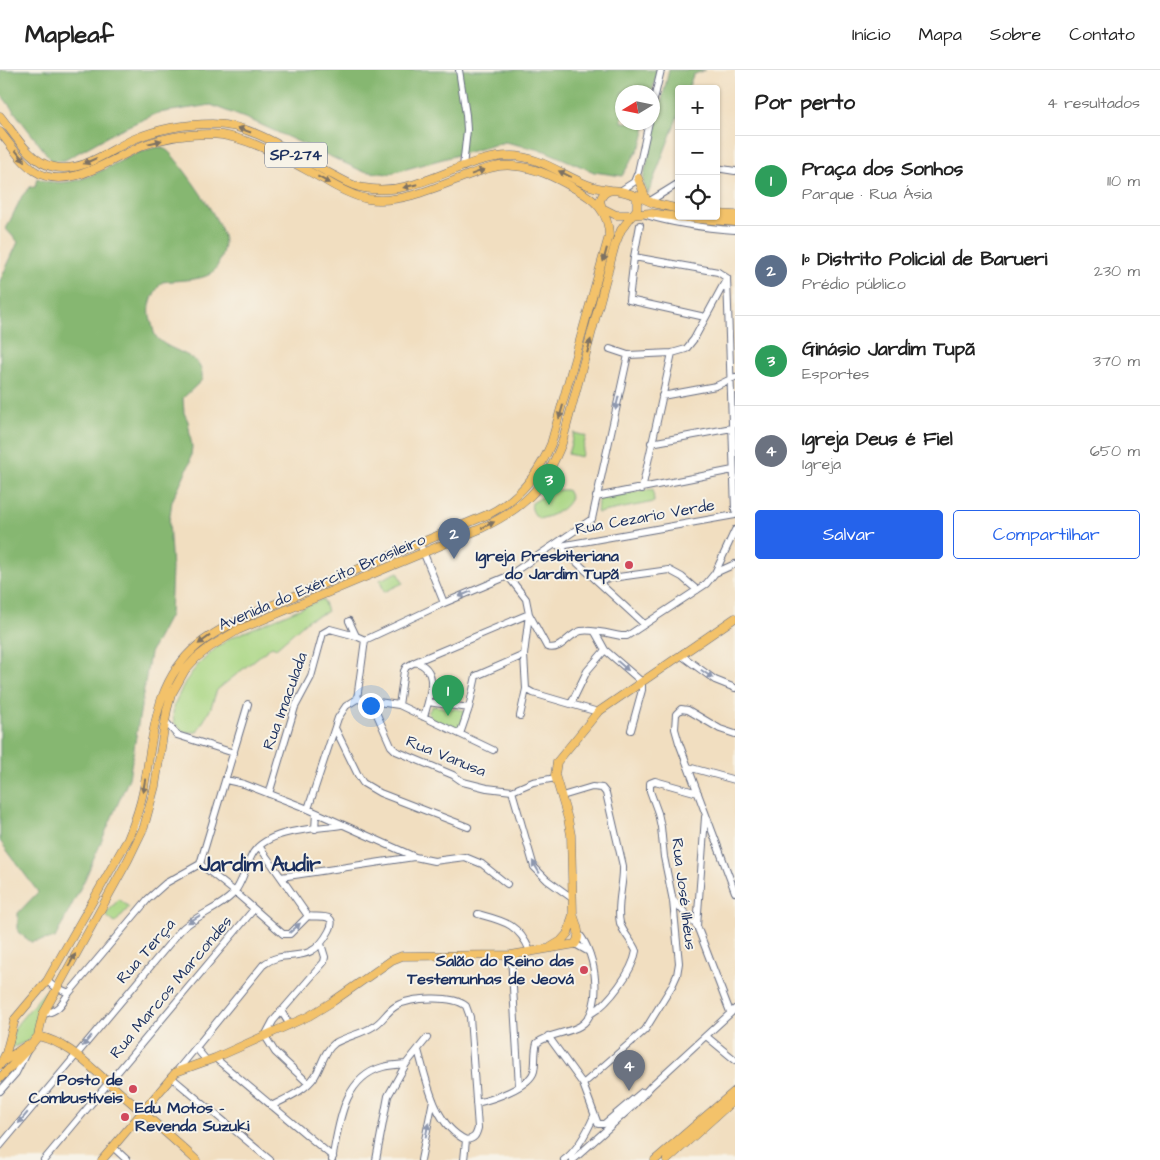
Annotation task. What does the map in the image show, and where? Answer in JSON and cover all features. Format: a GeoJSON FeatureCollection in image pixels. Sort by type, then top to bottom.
{"type":"FeatureCollection","features":[{"type":"Feature","properties":{"kind":"main road","name":"SP-274"},"geometry":{"type":"LineString","coordinates":[[0,116],[28,151],[39,161],[55,168],[79,166],[134,139],[152,133],[170,128],[213,124],[241,129],[259,136],[326,172],[363,188],[393,189],[410,186],[494,158],[518,156],[539,162],[586,185],[610,190]]}},
{"type":"Feature","properties":{"kind":"main road","name":"SP-274"},"geometry":{"type":"LineString","coordinates":[[0,132],[27,165],[35,172],[51,177],[62,178],[80,174],[146,145],[182,136],[212,134],[224,135],[249,143],[336,186],[367,199],[383,199],[416,194],[488,168],[513,166],[534,170],[563,182],[585,193],[602,208]]}},
{"type":"Feature","properties":{"kind":"main road"},"geometry":{"type":"LineString","coordinates":[[638,175],[643,199]]}},
{"type":"Feature","properties":{"kind":"main road"},"geometry":{"type":"LineString","coordinates":[[675,208],[620,191],[610,190],[601,197],[600,201],[602,208],[611,213],[631,215],[650,213],[735,222]]}},
{"type":"Feature","properties":{"kind":"main road","name":"Avenida do Exército Brasileiro"},"geometry":{"type":"LineString","coordinates":[[0,1078],[38,1036],[43,1014],[128,860],[144,827],[155,786],[167,710],[171,695],[185,670],[210,647],[224,638],[368,574],[480,529],[510,513],[532,495],[549,473],[562,443],[615,245],[621,230],[643,199]]}},
{"type":"Feature","properties":{"kind":"main road","name":"Avenida do Exército Brasileiro"},"geometry":{"type":"LineString","coordinates":[[1,1064],[15,1019],[47,981],[116,861],[137,817],[160,700],[168,683],[187,655],[198,644],[222,628],[254,613],[502,508],[524,489],[538,471],[554,437],[606,250],[609,226],[602,208]]}},
{"type":"Feature","properties":{"kind":"main road"},"geometry":{"type":"LineString","coordinates":[[720,214],[735,215]]}},
{"type":"Feature","properties":{"kind":"main road"},"geometry":{"type":"LineString","coordinates":[[102,1160],[174,1075],[309,1016],[392,960],[402,956],[511,955],[575,944],[579,934],[573,914],[571,834],[556,778],[556,767],[559,760],[598,712],[735,618]]}},
{"type":"Feature","properties":{"kind":"main road"},"geometry":{"type":"LineString","coordinates":[[160,700],[167,710]]}},
{"type":"Feature","properties":{"kind":"main road"},"geometry":{"type":"LineString","coordinates":[[573,914],[568,933],[569,940],[575,944]]}},
{"type":"Feature","properties":{"kind":"main road"},"geometry":{"type":"LineString","coordinates":[[568,933],[579,934]]}},
{"type":"Feature","properties":{"kind":"main road"},"geometry":{"type":"LineString","coordinates":[[547,949],[561,941],[568,933]]}},
{"type":"Feature","properties":{"kind":"main road"},"geometry":{"type":"LineString","coordinates":[[1,1064],[38,1036],[62,1044],[77,1054],[143,1111],[196,1160]]}},
{"type":"Feature","properties":{"kind":"main road"},"geometry":{"type":"LineString","coordinates":[[655,1160],[735,1091]]}},
{"type":"Feature","properties":{"kind":"main road"},"geometry":{"type":"LineString","coordinates":[[667,1160],[735,1099]]}},
{"type":"Feature","properties":{"kind":"street"},"geometry":{"type":"LineString","coordinates":[[459,70],[467,122],[463,167]]}},
{"type":"Feature","properties":{"kind":"street"},"geometry":{"type":"LineString","coordinates":[[657,85],[661,70]]}},
{"type":"Feature","properties":{"kind":"street"},"geometry":{"type":"LineString","coordinates":[[620,191],[634,182],[638,175],[647,130]]}},
{"type":"Feature","properties":{"kind":"street"},"geometry":{"type":"LineString","coordinates":[[720,168],[735,170]]}},
{"type":"Feature","properties":{"kind":"street"},"geometry":{"type":"LineString","coordinates":[[643,199],[675,185]]}},
{"type":"Feature","properties":{"kind":"street"},"geometry":{"type":"LineString","coordinates":[[640,214],[675,223],[735,230]]}},
{"type":"Feature","properties":{"kind":"street"},"geometry":{"type":"LineString","coordinates":[[640,225],[629,300],[705,317]]}},
{"type":"Feature","properties":{"kind":"street"},"geometry":{"type":"LineString","coordinates":[[634,257],[718,272],[727,278],[732,379],[735,510]]}},
{"type":"Feature","properties":{"kind":"street"},"geometry":{"type":"LineString","coordinates":[[610,349],[628,355],[681,351],[690,345],[727,278]]}},
{"type":"Feature","properties":{"kind":"street"},"geometry":{"type":"LineString","coordinates":[[642,489],[672,353]]}},
{"type":"Feature","properties":{"kind":"street"},"geometry":{"type":"LineString","coordinates":[[308,809],[342,711],[357,699],[365,640],[508,576],[558,545],[592,519],[628,355]]}},
{"type":"Feature","properties":{"kind":"street"},"geometry":{"type":"LineString","coordinates":[[662,396],[716,386],[732,379]]}},
{"type":"Feature","properties":{"kind":"street"},"geometry":{"type":"LineString","coordinates":[[651,444],[732,428]]}},
{"type":"Feature","properties":{"kind":"street"},"geometry":{"type":"LineString","coordinates":[[596,497],[733,470]]}},
{"type":"Feature","properties":{"kind":"street","name":"Rua Cezario Verde"},"geometry":{"type":"LineString","coordinates":[[558,545],[735,515]]}},
{"type":"Feature","properties":{"kind":"street"},"geometry":{"type":"LineString","coordinates":[[508,576],[526,599],[529,614],[547,647],[551,649],[556,648],[577,632],[583,630],[627,636],[706,584],[715,573],[735,530]]}},
{"type":"Feature","properties":{"kind":"street"},"geometry":{"type":"LineString","coordinates":[[420,544],[444,603]]}},
{"type":"Feature","properties":{"kind":"street"},"geometry":{"type":"LineString","coordinates":[[558,545],[644,624]]}},
{"type":"Feature","properties":{"kind":"street"},"geometry":{"type":"LineString","coordinates":[[715,573],[735,564]]}},
{"type":"Feature","properties":{"kind":"street"},"geometry":{"type":"LineString","coordinates":[[597,580],[669,570],[682,577],[697,590]]}},
{"type":"Feature","properties":{"kind":"street"},"geometry":{"type":"LineString","coordinates":[[520,716],[526,689],[524,655],[529,614]]}},
{"type":"Feature","properties":{"kind":"street"},"geometry":{"type":"LineString","coordinates":[[399,705],[406,667],[529,614]]}},
{"type":"Feature","properties":{"kind":"street"},"geometry":{"type":"LineString","coordinates":[[349,621],[356,636]]}},
{"type":"Feature","properties":{"kind":"street","name":"Rua Imaculada"},"geometry":{"type":"LineString","coordinates":[[269,794],[295,707],[311,677],[323,633],[330,629],[365,640]]}},
{"type":"Feature","properties":{"kind":"street"},"geometry":{"type":"LineString","coordinates":[[595,632],[605,650],[642,682],[642,690],[631,730]]}},
{"type":"Feature","properties":{"kind":"street"},"geometry":{"type":"LineString","coordinates":[[571,704],[587,671],[605,650]]}},
{"type":"Feature","properties":{"kind":"street"},"geometry":{"type":"LineString","coordinates":[[460,734],[469,708],[474,680],[479,673],[524,655]]}},
{"type":"Feature","properties":{"kind":"street"},"geometry":{"type":"LineString","coordinates":[[681,655],[715,680],[735,688]]}},
{"type":"Feature","properties":{"kind":"street"},"geometry":{"type":"LineString","coordinates":[[415,662],[424,665],[431,674],[428,702],[424,717]]}},
{"type":"Feature","properties":{"kind":"street"},"geometry":{"type":"LineString","coordinates":[[526,689],[533,693],[598,712]]}},
{"type":"Feature","properties":{"kind":"street"},"geometry":{"type":"LineString","coordinates":[[357,699],[399,705],[494,750]]}},
{"type":"Feature","properties":{"kind":"street","name":"Rua Vanusa"},"geometry":{"type":"LineString","coordinates":[[372,701],[391,746],[396,751],[463,782],[487,788],[512,790]]}},
{"type":"Feature","properties":{"kind":"street"},"geometry":{"type":"LineString","coordinates":[[428,702],[469,708]]}},
{"type":"Feature","properties":{"kind":"street"},"geometry":{"type":"LineString","coordinates":[[43,1014],[59,1007],[148,899],[166,883],[200,864],[248,704]]}},
{"type":"Feature","properties":{"kind":"street"},"geometry":{"type":"LineString","coordinates":[[735,734],[713,726],[683,708],[678,710],[676,714],[675,729],[735,892]]}},
{"type":"Feature","properties":{"kind":"street"},"geometry":{"type":"LineString","coordinates":[[166,722],[177,735]]}},
{"type":"Feature","properties":{"kind":"street"},"geometry":{"type":"LineString","coordinates":[[335,728],[363,783],[380,793],[468,827]]}},
{"type":"Feature","properties":{"kind":"street"},"geometry":{"type":"LineString","coordinates":[[163,740],[177,735],[234,752]]}},
{"type":"Feature","properties":{"kind":"street"},"geometry":{"type":"LineString","coordinates":[[688,767],[735,780]]}},
{"type":"Feature","properties":{"kind":"street"},"geometry":{"type":"LineString","coordinates":[[556,778],[533,782],[512,790],[534,867],[546,880],[572,898]]}},
{"type":"Feature","properties":{"kind":"street"},"geometry":{"type":"LineString","coordinates":[[226,780],[244,784],[308,809],[415,857],[434,861],[465,857],[482,864],[507,884]]}},
{"type":"Feature","properties":{"kind":"street","name":"Rua José Ilhéus"},"geometry":{"type":"LineString","coordinates":[[583,1084],[645,1030],[677,975],[679,963],[673,901],[664,858],[658,813],[649,786],[650,783],[655,781],[698,793]]}},
{"type":"Feature","properties":{"kind":"street"},"geometry":{"type":"LineString","coordinates":[[476,1103],[503,1094],[528,1080],[534,1071],[537,1043],[548,1036],[581,1026],[615,992],[636,951],[620,922],[624,877],[623,866],[606,793],[602,788],[596,787],[562,796]]}},
{"type":"Feature","properties":{"kind":"street"},"geometry":{"type":"LineString","coordinates":[[315,828],[316,813]]}},
{"type":"Feature","properties":{"kind":"street"},"geometry":{"type":"LineString","coordinates":[[697,926],[705,813]]}},
{"type":"Feature","properties":{"kind":"street"},"geometry":{"type":"LineString","coordinates":[[308,916],[259,846],[273,836],[341,825]]}},
{"type":"Feature","properties":{"kind":"street"},"geometry":{"type":"LineString","coordinates":[[703,839],[706,836],[714,838]]}},
{"type":"Feature","properties":{"kind":"street","name":"Rua Terça"},"geometry":{"type":"LineString","coordinates":[[0,1146],[187,924],[216,907],[235,892],[248,862],[259,846]]}},
{"type":"Feature","properties":{"kind":"street"},"geometry":{"type":"LineString","coordinates":[[282,877],[415,857]]}},
{"type":"Feature","properties":{"kind":"street"},"geometry":{"type":"LineString","coordinates":[[200,864],[283,934],[290,934],[308,916],[326,917],[330,920],[331,927],[321,944],[306,955],[278,958],[269,961],[258,970],[174,1075],[270,1160]]}},
{"type":"Feature","properties":{"kind":"street"},"geometry":{"type":"LineString","coordinates":[[573,1160],[733,1011],[697,926],[673,901]]}},
{"type":"Feature","properties":{"kind":"street","name":"Rua Marcos Marcondes"},"geometry":{"type":"LineString","coordinates":[[44,1160],[254,909]]}},
{"type":"Feature","properties":{"kind":"street"},"geometry":{"type":"LineString","coordinates":[[478,914],[507,922],[524,938],[530,951]]}},
{"type":"Feature","properties":{"kind":"street"},"geometry":{"type":"LineString","coordinates":[[579,934],[589,952],[593,966],[595,982],[592,1013]]}},
{"type":"Feature","properties":{"kind":"street"},"geometry":{"type":"LineString","coordinates":[[308,1083],[275,1052],[264,1036],[281,1011],[324,962],[325,957],[321,944]]}},
{"type":"Feature","properties":{"kind":"street"},"geometry":{"type":"LineString","coordinates":[[575,944],[589,952]]}},
{"type":"Feature","properties":{"kind":"street"},"geometry":{"type":"LineString","coordinates":[[511,955],[519,1086]]}},
{"type":"Feature","properties":{"kind":"street"},"geometry":{"type":"LineString","coordinates":[[47,981],[69,993]]}},
{"type":"Feature","properties":{"kind":"street"},"geometry":{"type":"LineString","coordinates":[[271,1106],[294,1095],[308,1083],[314,1077],[328,1050],[335,1044],[373,1027],[394,1007],[411,1000],[457,1001],[466,1006],[470,1013],[478,1128],[476,1136],[466,1140]]}},
{"type":"Feature","properties":{"kind":"street"},"geometry":{"type":"LineString","coordinates":[[281,1011],[290,1025]]}},
{"type":"Feature","properties":{"kind":"street"},"geometry":{"type":"LineString","coordinates":[[548,1036],[583,1084],[598,1124],[601,1125],[608,1121],[651,1086]]}},
{"type":"Feature","properties":{"kind":"street"},"geometry":{"type":"LineString","coordinates":[[706,1036],[735,1060]]}},
{"type":"Feature","properties":{"kind":"street"},"geometry":{"type":"LineString","coordinates":[[376,1160],[388,1096],[406,1064],[427,1038]]}},
{"type":"Feature","properties":{"kind":"street"},"geometry":{"type":"LineString","coordinates":[[196,1048],[271,1106],[332,1159],[342,1109],[356,1086],[372,1071],[382,1067],[406,1064]]}},
{"type":"Feature","properties":{"kind":"street"},"geometry":{"type":"LineString","coordinates":[[0,1091],[16,1074],[28,1049]]}},
{"type":"Feature","properties":{"kind":"street"},"geometry":{"type":"LineString","coordinates":[[418,1050],[438,1111],[455,1134],[466,1140]]}},
{"type":"Feature","properties":{"kind":"street"},"geometry":{"type":"LineString","coordinates":[[421,1160],[433,1099]]}},
{"type":"Feature","properties":{"kind":"street"},"geometry":{"type":"LineString","coordinates":[[564,1160],[578,1146],[594,1116]]}},
{"type":"Feature","properties":{"kind":"street"},"geometry":{"type":"LineString","coordinates":[[464,1160],[466,1140]]}},
{"type":"Feature","properties":{"kind":"street"},"geometry":{"type":"LineString","coordinates":[[112,1147],[127,1160]]}},
{"type":"Feature","properties":{"kind":"green space"},"geometry":{"type":"Polygon","coordinates":[[[0,70],[658,70],[654,85],[615,85],[615,130],[645,130],[642,143],[622,176],[594,172],[545,151],[505,142],[388,174],[362,171],[255,122],[211,105],[158,113],[119,130],[65,160],[52,161],[0,93],[0,70]]]}},
{"type":"Feature","properties":{"kind":"green space"},"geometry":{"type":"Polygon","coordinates":[[[669,70],[705,70],[693,75],[689,85],[675,85],[675,123],[648,194],[643,182],[655,130],[660,130],[660,108],[669,70]]]}},
{"type":"Feature","properties":{"kind":"green space"},"geometry":{"type":"Polygon","coordinates":[[[159,147],[169,152],[192,182],[218,222],[224,241],[221,258],[212,273],[195,279],[162,282],[155,292],[150,307],[150,318],[157,338],[171,348],[193,359],[202,371],[202,380],[183,398],[184,413],[188,421],[192,447],[190,463],[172,501],[169,522],[172,569],[170,615],[150,653],[129,778],[85,879],[55,938],[31,942],[18,932],[18,913],[38,892],[0,841],[0,281],[18,242],[6,229],[22,196],[30,187],[35,187],[37,178],[52,182],[80,179],[132,155],[159,147]]]}},
{"type":"Feature","properties":{"kind":"green space"},"geometry":{"type":"Polygon","coordinates":[[[574,433],[586,436],[581,457],[568,454],[574,433]]]}},
{"type":"Feature","properties":{"kind":"green space"},"geometry":{"type":"Polygon","coordinates":[[[653,489],[654,502],[597,512],[598,501],[601,498],[653,489]]]}},
{"type":"Feature","properties":{"kind":"green space"},"geometry":{"type":"Polygon","coordinates":[[[554,490],[567,490],[571,498],[569,502],[558,512],[539,519],[532,510],[532,503],[554,490]]]}},
{"type":"Feature","properties":{"kind":"green space"},"geometry":{"type":"Polygon","coordinates":[[[398,572],[403,583],[384,592],[380,580],[398,572]]]}},
{"type":"Feature","properties":{"kind":"green space"},"geometry":{"type":"Polygon","coordinates":[[[323,599],[327,612],[309,619],[276,648],[272,646],[217,690],[210,710],[197,732],[184,732],[174,723],[175,703],[185,682],[197,666],[216,648],[230,638],[323,599]]]}},
{"type":"Feature","properties":{"kind":"green space"},"geometry":{"type":"Polygon","coordinates":[[[432,706],[464,710],[466,714],[458,731],[432,719],[428,713],[432,706]]]}},
{"type":"Feature","properties":{"kind":"green space"},"geometry":{"type":"Polygon","coordinates":[[[119,899],[129,907],[115,923],[105,915],[119,899]]]}},
{"type":"Feature","properties":{"kind":"green space"},"geometry":{"type":"Polygon","coordinates":[[[50,988],[40,1008],[34,1035],[28,1041],[11,1048],[14,1030],[18,1023],[47,989],[50,988]]]}},
{"type":"Feature","properties":{"kind":"place","name":"Ginásio Jardim Tupã"},"geometry":{"type":"Point","coordinates":[549,505]}},
{"type":"Feature","properties":{"kind":"place","name":"1º Distrito Policial de Barueri"},"geometry":{"type":"Point","coordinates":[454,559]}},
{"type":"Feature","properties":{"kind":"place","name":"Igreja Presbiteriana do Jardim Tupã"},"geometry":{"type":"Point","coordinates":[629,565]}},
{"type":"Feature","properties":{"kind":"place","name":"Praça dos Sonhos"},"geometry":{"type":"Point","coordinates":[448,716]}},
{"type":"Feature","properties":{"kind":"place","name":"Salão do Reino das Testemunhas de Jeová"},"geometry":{"type":"Point","coordinates":[584,970]}},
{"type":"Feature","properties":{"kind":"place","name":"Posto de Combustíveis"},"geometry":{"type":"Point","coordinates":[133,1089]}},
{"type":"Feature","properties":{"kind":"place","name":"Igreja Deus é Fiel"},"geometry":{"type":"Point","coordinates":[629,1091]}},
{"type":"Feature","properties":{"kind":"place","name":"Edu Motos - Revenda Suzuki"},"geometry":{"type":"Point","coordinates":[125,1117]}},
{"type":"Feature","properties":{"kind":"district","name":"Jardim Audir"},"geometry":{"type":"Point","coordinates":[260,864]}}]}
